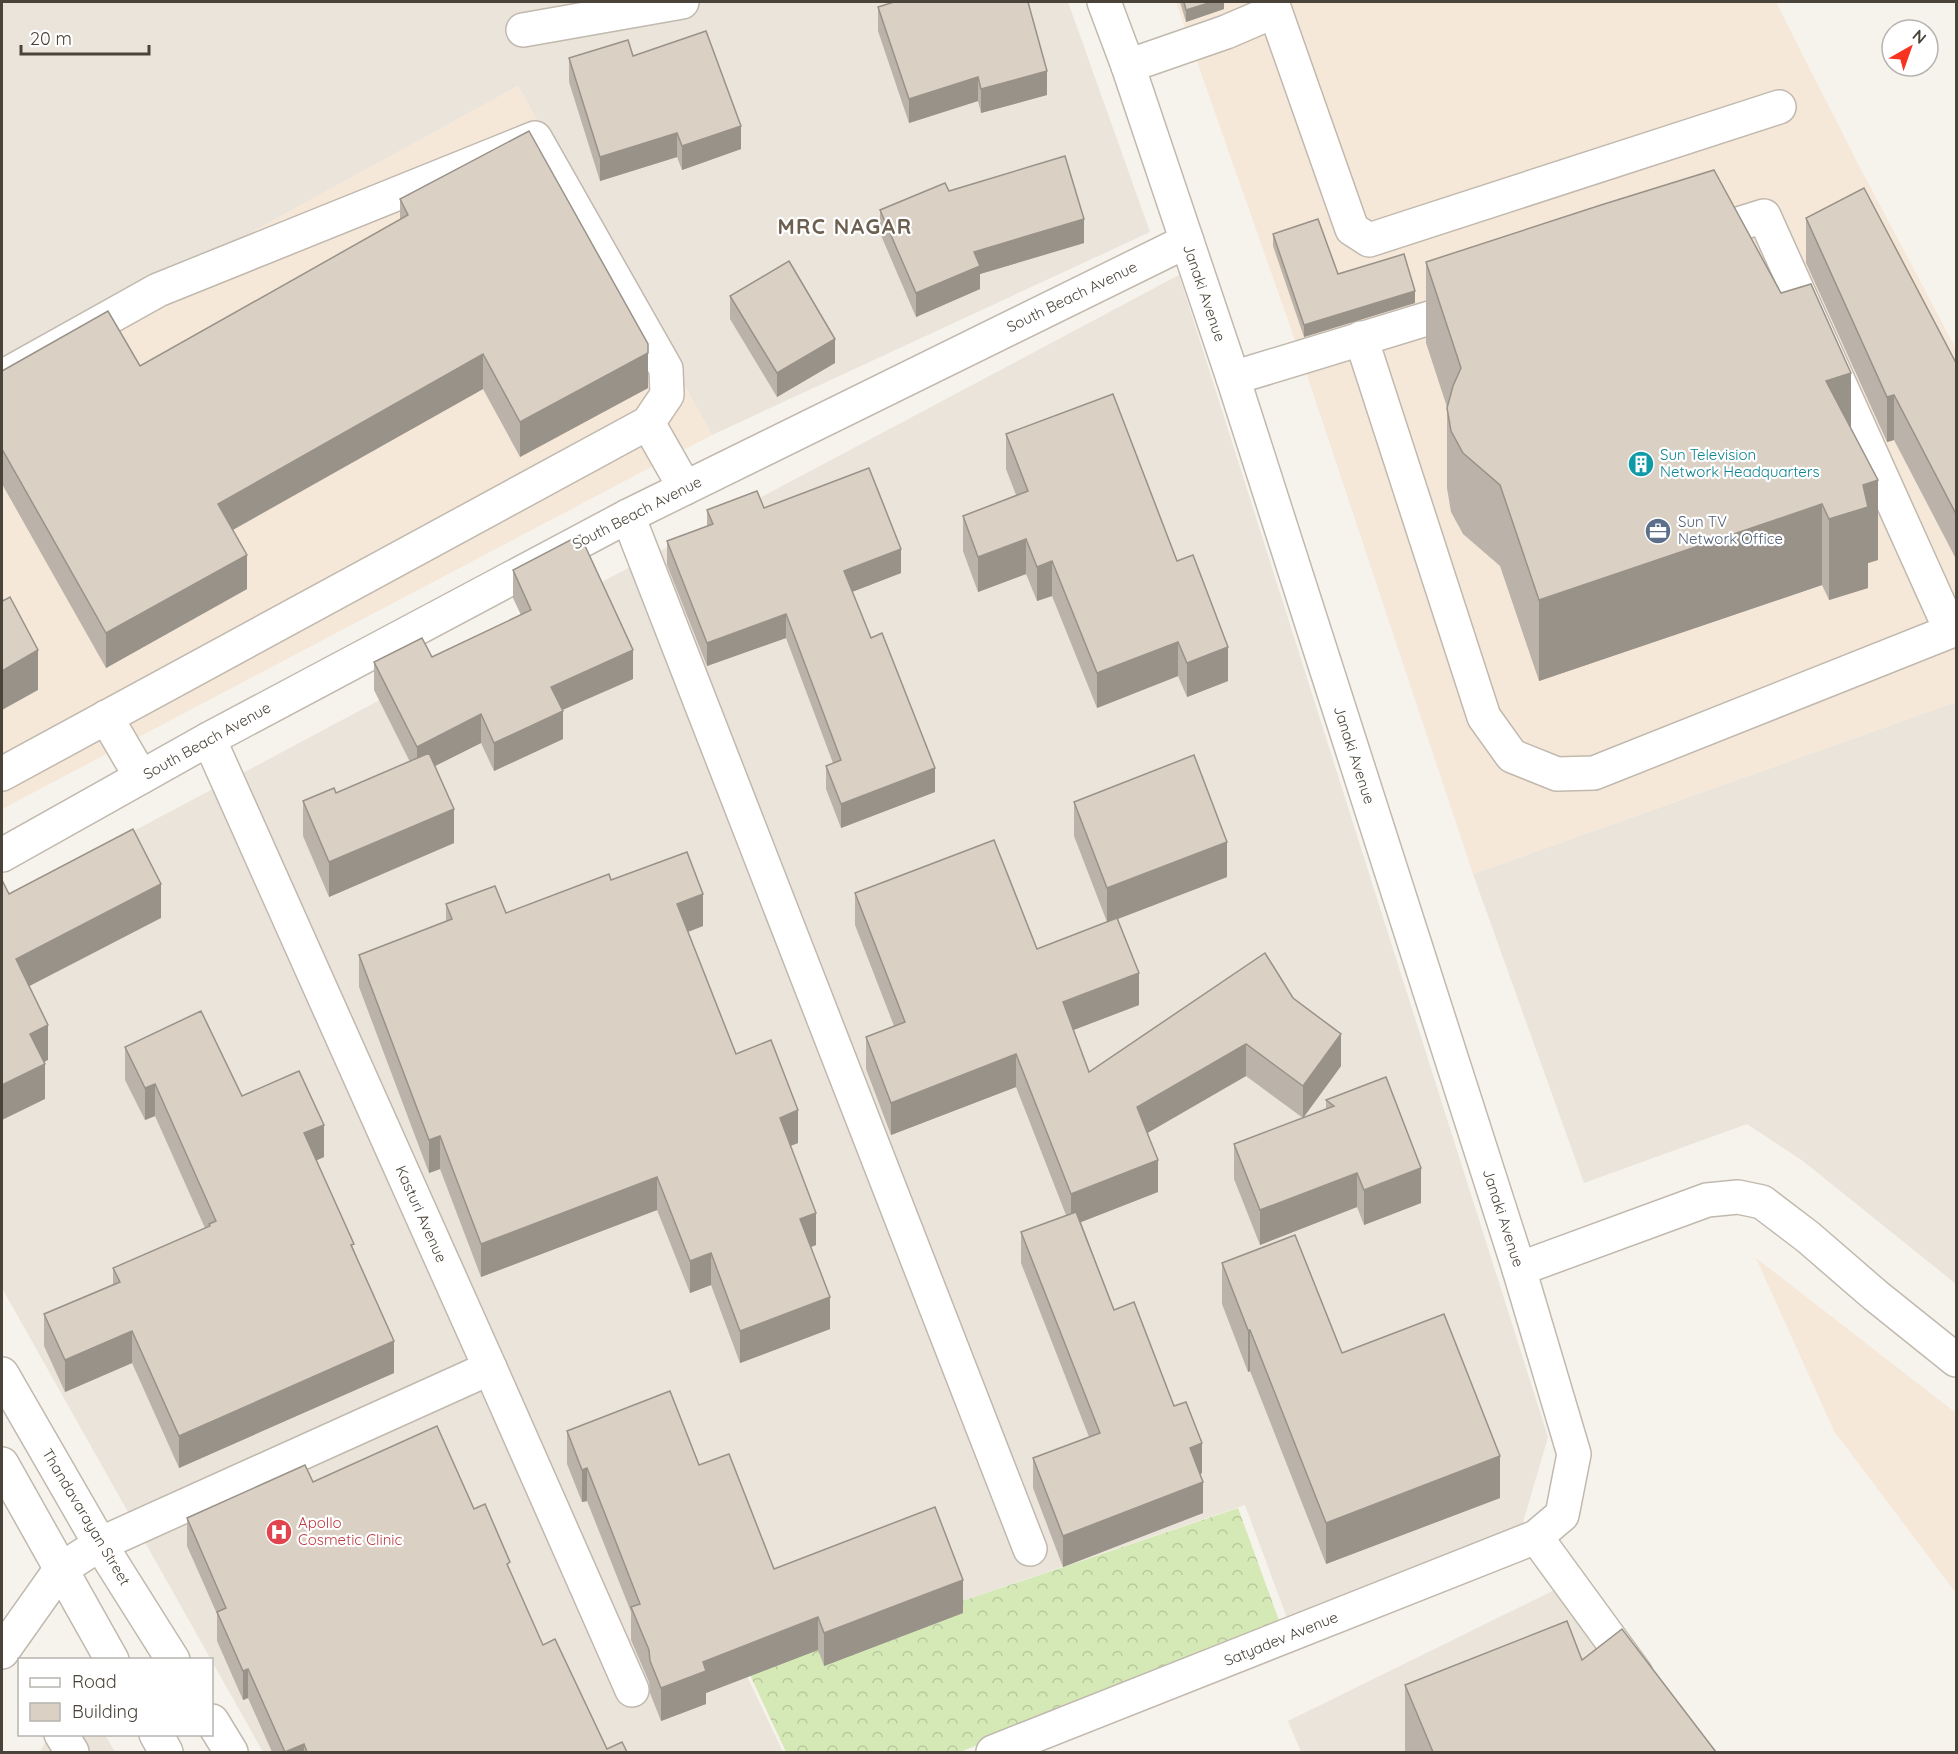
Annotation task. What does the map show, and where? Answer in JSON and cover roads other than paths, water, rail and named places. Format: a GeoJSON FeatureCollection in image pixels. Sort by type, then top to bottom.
{"type":"FeatureCollection","features":[{"type":"Feature","properties":{"kind":"street"},"geometry":{"type":"LineString","coordinates":[[523,30],[682,2]]}},
{"type":"Feature","properties":{"kind":"street","name":"Janaki Avenue"},"geometry":{"type":"LineString","coordinates":[[1104,2],[1128,66],[1233,378],[1519,1269],[1574,1454],[1562,1515]]}},
{"type":"Feature","properties":{"kind":"street"},"geometry":{"type":"LineString","coordinates":[[1128,66],[1226,32],[1273,6],[1352,229],[1369,240],[1779,106]]}},
{"type":"Feature","properties":{"kind":"street"},"geometry":{"type":"LineString","coordinates":[[2,376],[158,290],[535,138],[666,369],[667,395],[648,423],[2,774]]}},
{"type":"Feature","properties":{"kind":"street"},"geometry":{"type":"LineString","coordinates":[[1361,338],[1484,717],[1512,756],[1557,774],[1594,773],[1951,631],[1764,216],[1674,243]]}},
{"type":"Feature","properties":{"kind":"street","name":"South Beach Avenue"},"geometry":{"type":"LineString","coordinates":[[2,855],[208,739],[628,516],[1186,241]]}},
{"type":"Feature","properties":{"kind":"street"},"geometry":{"type":"LineString","coordinates":[[1233,378],[1495,298]]}},
{"type":"Feature","properties":{"kind":"street"},"geometry":{"type":"LineString","coordinates":[[648,423],[685,488]]}},
{"type":"Feature","properties":{"kind":"street"},"geometry":{"type":"LineString","coordinates":[[628,516],[1030,1549]]}},
{"type":"Feature","properties":{"kind":"street"},"geometry":{"type":"LineString","coordinates":[[106,717],[141,777]]}},
{"type":"Feature","properties":{"kind":"street","name":"Kasturi Avenue"},"geometry":{"type":"LineString","coordinates":[[208,739],[632,1690]]}},
{"type":"Feature","properties":{"kind":"street"},"geometry":{"type":"LineString","coordinates":[[1519,1269],[1707,1200],[1738,1197],[1762,1202],[1808,1237],[1875,1295],[1954,1355]]}},
{"type":"Feature","properties":{"kind":"street"},"geometry":{"type":"LineString","coordinates":[[10,1654],[60,1570],[100,1544],[490,1368]]}},
{"type":"Feature","properties":{"kind":"street","name":"Thandavarayan Street"},"geometry":{"type":"LineString","coordinates":[[2,1374],[100,1544],[171,1658]]}},
{"type":"Feature","properties":{"kind":"street"},"geometry":{"type":"LineString","coordinates":[[2,1464],[111,1658]]}},
{"type":"Feature","properties":{"kind":"street","name":"Satyadev Avenue"},"geometry":{"type":"LineString","coordinates":[[993,1752],[1051,1742],[1536,1537],[1562,1515]]}},
{"type":"Feature","properties":{"kind":"street"},"geometry":{"type":"LineString","coordinates":[[1536,1537],[1653,1696]]}},
{"type":"Feature","properties":{"kind":"street"},"geometry":{"type":"LineString","coordinates":[[213,1723],[231,1752]]}},
{"type":"Feature","properties":{"kind":"street"},"geometry":{"type":"LineString","coordinates":[[157,1736],[166,1752]]}},
{"type":"Feature","properties":{"kind":"place","name":"Sun Television Network Headquarters"},"geometry":{"type":"Point","coordinates":[1641,464]}},
{"type":"Feature","properties":{"kind":"place","name":"Sun TV Network Office"},"geometry":{"type":"Point","coordinates":[1658,531]}},
{"type":"Feature","properties":{"kind":"place","name":"Apollo Cosmetic Clinic"},"geometry":{"type":"Point","coordinates":[279,1532]}},
{"type":"Feature","properties":{"kind":"district","name":"MRC NAGAR"},"geometry":{"type":"Point","coordinates":[845,227]}}]}
